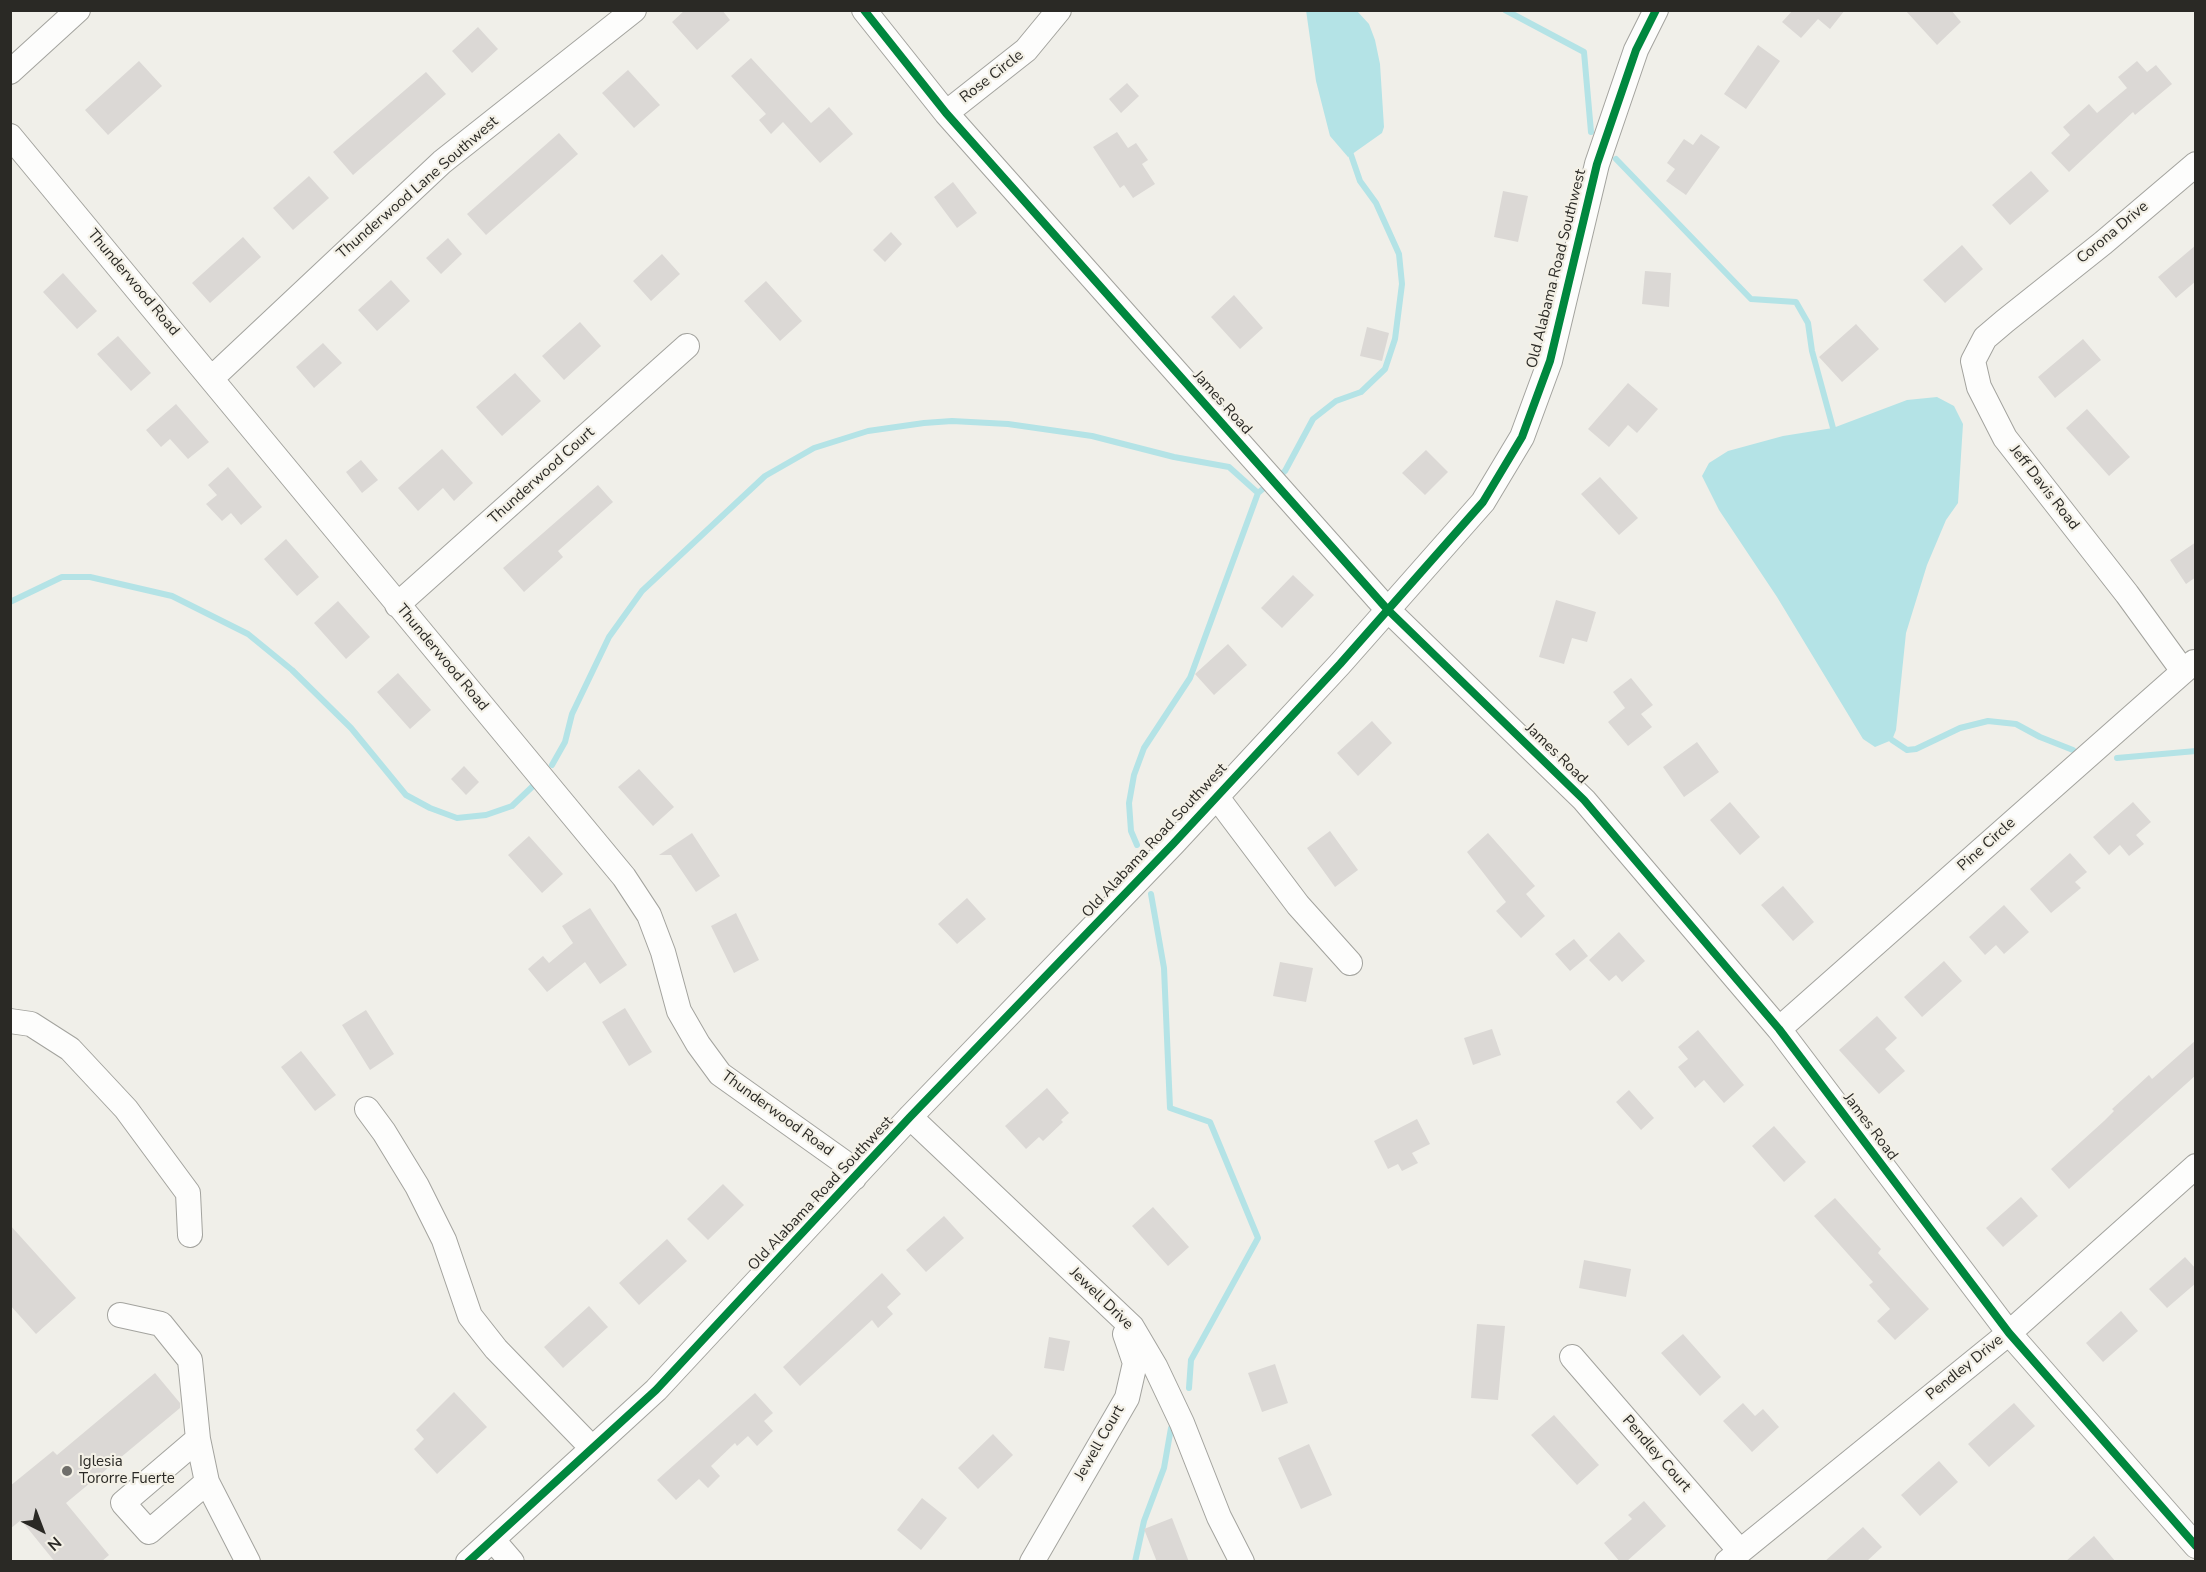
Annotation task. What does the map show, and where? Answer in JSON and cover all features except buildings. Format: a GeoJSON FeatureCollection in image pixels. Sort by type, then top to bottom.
{"type":"FeatureCollection","features":[{"type":"Feature","properties":{"kind":"street"},"geometry":{"type":"LineString","coordinates":[[10,72],[78,10]]}},
{"type":"Feature","properties":{"kind":"street","name":"Thunderwood Lane Southwest"},"geometry":{"type":"LineString","coordinates":[[212,378],[442,162],[634,10]]}},
{"type":"Feature","properties":{"kind":"street","name":"James Road"},"geometry":{"type":"LineString","coordinates":[[864,10],[946,113],[1387,609],[1584,800],[1779,1029],[2009,1333],[2196,1546]]}},
{"type":"Feature","properties":{"kind":"street","name":"Rose Circle"},"geometry":{"type":"LineString","coordinates":[[946,113],[1026,50],[1059,10]]}},
{"type":"Feature","properties":{"kind":"street","name":"Old Alabama Road Southwest"},"geometry":{"type":"LineString","coordinates":[[468,1562],[656,1390],[910,1117],[1173,844],[1340,664],[1483,502],[1522,437],[1550,361],[1597,164],[1636,50],[1656,10]]}},
{"type":"Feature","properties":{"kind":"street","name":"Thunderwood Road"},"geometry":{"type":"LineString","coordinates":[[10,136],[624,877],[649,915],[663,952],[679,1011],[698,1044],[720,1074],[845,1163],[854,1178]]}},
{"type":"Feature","properties":{"kind":"street","name":"Corona Drive"},"geometry":{"type":"LineString","coordinates":[[2030,301],[2196,164]]}},
{"type":"Feature","properties":{"kind":"street","name":"Jeff Davis Road"},"geometry":{"type":"LineString","coordinates":[[2030,301],[1985,338],[1973,362],[1979,387],[2005,438],[2127,594],[2189,666]]}},
{"type":"Feature","properties":{"kind":"street","name":"Thunderwood Court"},"geometry":{"type":"LineString","coordinates":[[397,605],[687,346]]}},
{"type":"Feature","properties":{"kind":"street","name":"Pine Circle"},"geometry":{"type":"LineString","coordinates":[[1779,1029],[2189,666]]}},
{"type":"Feature","properties":{"kind":"street"},"geometry":{"type":"LineString","coordinates":[[1216,796],[1298,905],[1350,963]]}},
{"type":"Feature","properties":{"kind":"street"},"geometry":{"type":"LineString","coordinates":[[10,1021],[31,1024],[70,1049],[126,1109],[188,1193],[190,1235]]}},
{"type":"Feature","properties":{"kind":"street"},"geometry":{"type":"LineString","coordinates":[[367,1109],[417,1186],[444,1240],[470,1316],[496,1349],[592,1448]]}},
{"type":"Feature","properties":{"kind":"street","name":"Jewell Drive"},"geometry":{"type":"LineString","coordinates":[[910,1117],[1132,1327],[1155,1366],[1182,1423],[1219,1517],[1242,1562]]}},
{"type":"Feature","properties":{"kind":"street","name":"Pendley Drive"},"geometry":{"type":"LineString","coordinates":[[1733,1556],[2009,1333],[2196,1166]]}},
{"type":"Feature","properties":{"kind":"street"},"geometry":{"type":"LineString","coordinates":[[120,1315],[161,1324],[190,1360],[198,1439],[207,1482],[248,1562]]}},
{"type":"Feature","properties":{"kind":"street","name":"Jewell Court"},"geometry":{"type":"LineString","coordinates":[[1032,1562],[1126,1398],[1135,1363],[1119,1316]]}},
{"type":"Feature","properties":{"kind":"street","name":"Pendley Court"},"geometry":{"type":"LineString","coordinates":[[1572,1357],[1733,1556]]}},
{"type":"Feature","properties":{"kind":"street"},"geometry":{"type":"LineString","coordinates":[[198,1439],[123,1503],[149,1532],[207,1482]]}},
{"type":"Feature","properties":{"kind":"street"},"geometry":{"type":"LineString","coordinates":[[493,1540],[512,1562]]}},
{"type":"Feature","properties":{"kind":"water"},"geometry":{"type":"Polygon","coordinates":[[[1306,10],[1357,11],[1369,24],[1375,40],[1380,64],[1384,127],[1382,133],[1348,157],[1330,136],[1316,81],[1306,10]]]}},
{"type":"Feature","properties":{"kind":"water"},"geometry":{"type":"Polygon","coordinates":[[[1937,397],[1954,406],[1963,424],[1958,503],[1946,520],[1927,565],[1906,633],[1896,730],[1892,740],[1875,747],[1863,739],[1777,597],[1719,510],[1702,476],[1709,463],[1728,451],[1783,436],[1833,428],[1907,400],[1937,397]]]}},
{"type":"Feature","properties":{"kind":"waterway"},"geometry":{"type":"LineString","coordinates":[[1505,10],[1584,52],[1591,132]]}},
{"type":"Feature","properties":{"kind":"waterway"},"geometry":{"type":"LineString","coordinates":[[1278,477],[1285,471],[1313,419],[1336,401],[1361,392],[1385,369],[1395,339],[1402,284],[1399,254],[1376,203],[1360,181],[1349,149]]}},
{"type":"Feature","properties":{"kind":"waterway"},"geometry":{"type":"LineString","coordinates":[[1616,159],[1751,299],[1796,302],[1808,323],[1812,351],[1833,428]]}},
{"type":"Feature","properties":{"kind":"waterway"},"geometry":{"type":"LineString","coordinates":[[552,765],[565,742],[572,714],[609,637],[642,591],[765,476],[814,448],[868,431],[924,423],[952,421],[1008,424],[1092,436],[1174,457],[1229,467],[1258,493]]}},
{"type":"Feature","properties":{"kind":"waterway"},"geometry":{"type":"LineString","coordinates":[[1137,845],[1131,831],[1129,803],[1134,775],[1144,748],[1190,678],[1258,493],[1270,483]]}},
{"type":"Feature","properties":{"kind":"waterway"},"geometry":{"type":"LineString","coordinates":[[10,602],[62,577],[90,577],[172,596],[248,634],[292,670],[351,728],[406,795],[430,808],[457,818],[486,815],[512,806],[533,786]]}},
{"type":"Feature","properties":{"kind":"waterway"},"geometry":{"type":"LineString","coordinates":[[1892,740],[1907,750],[1916,749],[1960,728],[1988,721],[2016,724],[2040,737],[2073,750]]}},
{"type":"Feature","properties":{"kind":"waterway"},"geometry":{"type":"LineString","coordinates":[[2117,758],[2196,751]]}},
{"type":"Feature","properties":{"kind":"waterway"},"geometry":{"type":"LineString","coordinates":[[1151,894],[1164,968],[1170,1108],[1210,1122],[1258,1238],[1191,1360],[1189,1388]]}},
{"type":"Feature","properties":{"kind":"waterway"},"geometry":{"type":"LineString","coordinates":[[1135,1562],[1144,1521],[1164,1468],[1171,1428]]}},
{"type":"Feature","properties":{"kind":"cycle path"},"geometry":{"type":"LineString","coordinates":[[864,10],[946,113],[1387,609],[1584,800],[1779,1029],[2009,1333],[2196,1546]]}},
{"type":"Feature","properties":{"kind":"cycle path"},"geometry":{"type":"LineString","coordinates":[[468,1562],[656,1390],[910,1117],[1173,844],[1340,664],[1483,502],[1522,437],[1550,361],[1597,164],[1636,50],[1656,10]]}},
{"type":"Feature","properties":{"kind":"place","name":"Iglesia Tororre Fuerte"},"geometry":{"type":"Point","coordinates":[67,1471]}}]}
